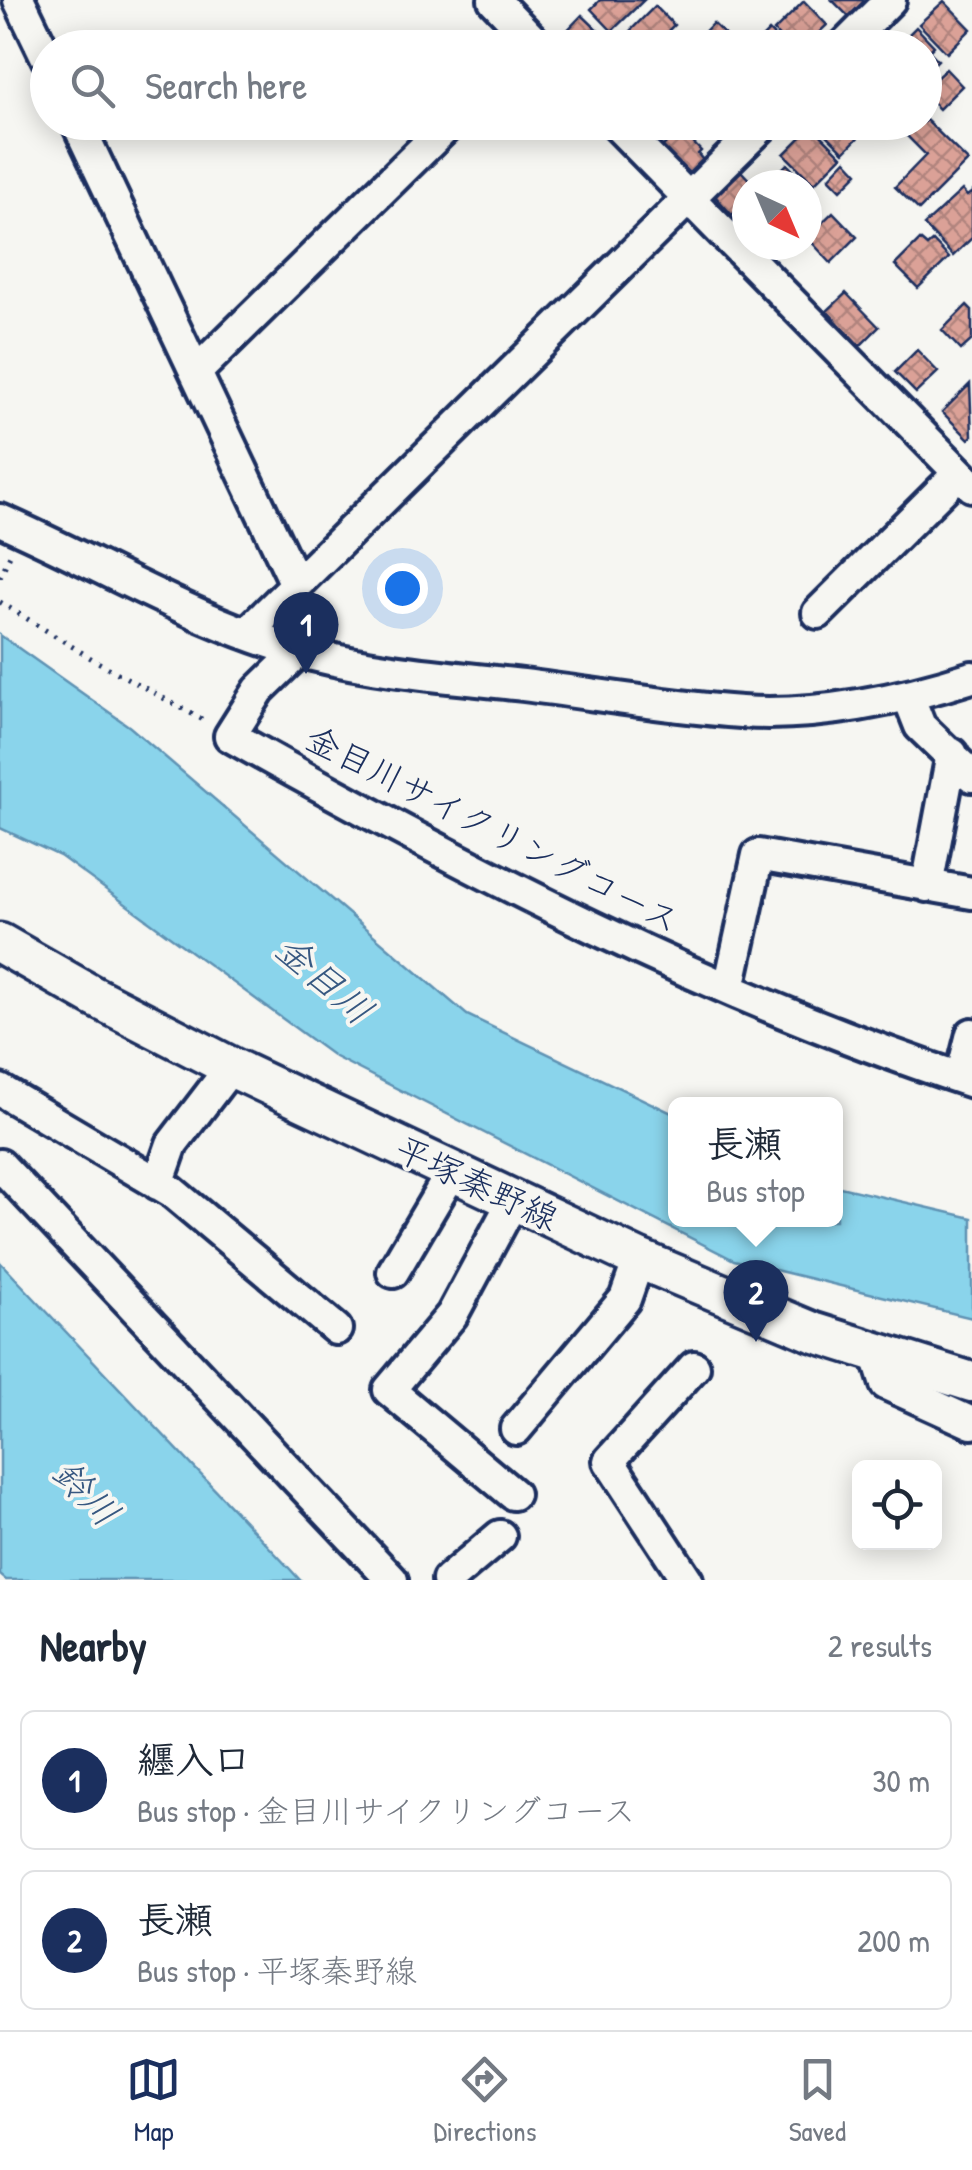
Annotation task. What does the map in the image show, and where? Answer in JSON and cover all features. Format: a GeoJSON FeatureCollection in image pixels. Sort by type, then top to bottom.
{"type":"FeatureCollection","features":[{"type":"Feature","properties":{"kind":"main road","name":"平塚秦野線"},"geometry":{"type":"LineString","coordinates":[[0,942],[93,996],[231,1067],[639,1260],[878,1355],[972,1382]]}},
{"type":"Feature","properties":{"kind":"street"},"geometry":{"type":"LineString","coordinates":[[19,0],[34,30]]}},
{"type":"Feature","properties":{"kind":"street"},"geometry":{"type":"LineString","coordinates":[[494,0],[521,30]]}},
{"type":"Feature","properties":{"kind":"street"},"geometry":{"type":"LineString","coordinates":[[860,30],[890,0]]}},
{"type":"Feature","properties":{"kind":"street"},"geometry":{"type":"LineString","coordinates":[[86,140],[296,584]]}},
{"type":"Feature","properties":{"kind":"street"},"geometry":{"type":"LineString","coordinates":[[196,372],[433,140]]}},
{"type":"Feature","properties":{"kind":"street"},"geometry":{"type":"LineString","coordinates":[[632,140],[965,480],[818,612]]}},
{"type":"Feature","properties":{"kind":"street"},"geometry":{"type":"LineString","coordinates":[[248,632],[748,140]]}},
{"type":"Feature","properties":{"kind":"street"},"geometry":{"type":"LineString","coordinates":[[0,520],[248,632],[300,650],[432,674],[744,712],[909,698],[972,677]]}},
{"type":"Feature","properties":{"kind":"street"},"geometry":{"type":"LineString","coordinates":[[230,736],[259,690],[300,650]]}},
{"type":"Feature","properties":{"kind":"street"},"geometry":{"type":"LineString","coordinates":[[909,698],[920,726],[962,765],[927,886]]}},
{"type":"Feature","properties":{"kind":"street","name":"金目川サイクリングコース"},"geometry":{"type":"LineString","coordinates":[[230,736],[507,886],[729,988],[966,1080]]}},
{"type":"Feature","properties":{"kind":"street"},"geometry":{"type":"LineString","coordinates":[[729,988],[758,856],[972,893]]}},
{"type":"Feature","properties":{"kind":"street"},"geometry":{"type":"LineString","coordinates":[[966,1080],[972,1034]]}},
{"type":"Feature","properties":{"kind":"street"},"geometry":{"type":"LineString","coordinates":[[158,1184],[172,1144],[231,1067]]}},
{"type":"Feature","properties":{"kind":"street"},"geometry":{"type":"LineString","coordinates":[[0,1090],[158,1184],[336,1330]]}},
{"type":"Feature","properties":{"kind":"street"},"geometry":{"type":"LineString","coordinates":[[0,1164],[392,1580]]}},
{"type":"Feature","properties":{"kind":"street"},"geometry":{"type":"LineString","coordinates":[[393,1272],[452,1172]]}},
{"type":"Feature","properties":{"kind":"street"},"geometry":{"type":"LineString","coordinates":[[513,1201],[452,1315],[389,1390],[513,1494]]}},
{"type":"Feature","properties":{"kind":"street"},"geometry":{"type":"LineString","coordinates":[[516,1429],[625,1299],[639,1260]]}},
{"type":"Feature","properties":{"kind":"street"},"geometry":{"type":"LineString","coordinates":[[878,1355],[886,1384],[972,1423]]}},
{"type":"Feature","properties":{"kind":"street"},"geometry":{"type":"LineString","coordinates":[[687,1580],[609,1461],[694,1367]]}},
{"type":"Feature","properties":{"kind":"street"},"geometry":{"type":"LineString","coordinates":[[448,1580],[500,1536]]}},
{"type":"Feature","properties":{"kind":"path"},"geometry":{"type":"LineString","coordinates":[[0,602],[230,736]]}},
{"type":"Feature","properties":{"kind":"water","name":"金目川"},"geometry":{"type":"Polygon","coordinates":[[[0,635],[130,727],[467,1015],[668,1111],[668,1226],[335,1057],[60,856],[0,828],[0,635]]]}},
{"type":"Feature","properties":{"kind":"water"},"geometry":{"type":"Polygon","coordinates":[[[843,1188],[972,1218],[972,1318],[734,1260],[669,1227],[843,1227],[843,1188]]]}},
{"type":"Feature","properties":{"kind":"water","name":"鈴川"},"geometry":{"type":"Polygon","coordinates":[[[0,1262],[300,1580],[6,1580],[0,1575],[0,1262]]]}},
{"type":"Feature","properties":{"kind":"building"},"geometry":{"type":"Polygon","coordinates":[[[600,0],[644,0],[613,30],[591,9],[600,0]]]}},
{"type":"Feature","properties":{"kind":"building"},"geometry":{"type":"Polygon","coordinates":[[[832,0],[872,0],[853,21],[832,0]]]}},
{"type":"Feature","properties":{"kind":"building"},"geometry":{"type":"Polygon","coordinates":[[[804,1],[827,25],[822,30],[775,30],[804,1]]]}},
{"type":"Feature","properties":{"kind":"building"},"geometry":{"type":"Polygon","coordinates":[[[944,1],[971,29],[947,53],[942,48],[942,30],[925,30],[919,24],[944,1]]]}},
{"type":"Feature","properties":{"kind":"building"},"geometry":{"type":"Polygon","coordinates":[[[655,6],[674,25],[669,30],[631,30],[655,6]]]}},
{"type":"Feature","properties":{"kind":"building"},"geometry":{"type":"Polygon","coordinates":[[[582,15],[598,30],[568,30],[582,15]]]}},
{"type":"Feature","properties":{"kind":"building"},"geometry":{"type":"Polygon","coordinates":[[[946,69],[962,86],[942,106],[942,73],[946,69]]]}},
{"type":"Feature","properties":{"kind":"building"},"geometry":{"type":"Polygon","coordinates":[[[942,136],[968,161],[919,210],[895,187],[926,155],[911,140],[942,140],[942,136]]]}},
{"type":"Feature","properties":{"kind":"building"},"geometry":{"type":"Polygon","coordinates":[[[669,140],[690,140],[707,165],[691,180],[661,148],[669,140]]]}},
{"type":"Feature","properties":{"kind":"building"},"geometry":{"type":"Polygon","coordinates":[[[798,140],[826,140],[842,156],[822,176],[822,170],[800,170],[784,154],[798,140]]]}},
{"type":"Feature","properties":{"kind":"building"},"geometry":{"type":"Polygon","coordinates":[[[832,140],[856,140],[844,152],[832,140]]]}},
{"type":"Feature","properties":{"kind":"building"},"geometry":{"type":"Polygon","coordinates":[[[846,160],[858,173],[841,190],[829,178],[846,160]]]}},
{"type":"Feature","properties":{"kind":"building"},"geometry":{"type":"Polygon","coordinates":[[[732,180],[732,215],[715,196],[732,180]]]}},
{"type":"Feature","properties":{"kind":"building"},"geometry":{"type":"Polygon","coordinates":[[[962,190],[967,196],[972,192],[972,238],[953,256],[924,225],[962,190]]]}},
{"type":"Feature","properties":{"kind":"building"},"geometry":{"type":"Polygon","coordinates":[[[833,212],[857,237],[831,263],[822,253],[822,223],[833,212]]]}},
{"type":"Feature","properties":{"kind":"building"},"geometry":{"type":"Polygon","coordinates":[[[920,240],[927,246],[933,241],[949,258],[918,288],[895,265],[920,240]]]}},
{"type":"Feature","properties":{"kind":"building"},"geometry":{"type":"Polygon","coordinates":[[[846,293],[879,327],[860,346],[827,311],[846,293]]]}},
{"type":"Feature","properties":{"kind":"building"},"geometry":{"type":"Polygon","coordinates":[[[967,305],[972,310],[972,340],[961,350],[942,330],[967,305]]]}},
{"type":"Feature","properties":{"kind":"building"},"geometry":{"type":"Polygon","coordinates":[[[917,350],[938,372],[916,393],[895,372],[917,350]]]}},
{"type":"Feature","properties":{"kind":"building"},"geometry":{"type":"Polygon","coordinates":[[[970,384],[972,436],[969,439],[942,412],[970,384]]]}},
{"type":"Feature","properties":{"kind":"place","name":"纒入口"},"geometry":{"type":"Point","coordinates":[306,674]}},
{"type":"Feature","properties":{"kind":"place","name":"長瀬"},"geometry":{"type":"Point","coordinates":[756,1342]}}]}
